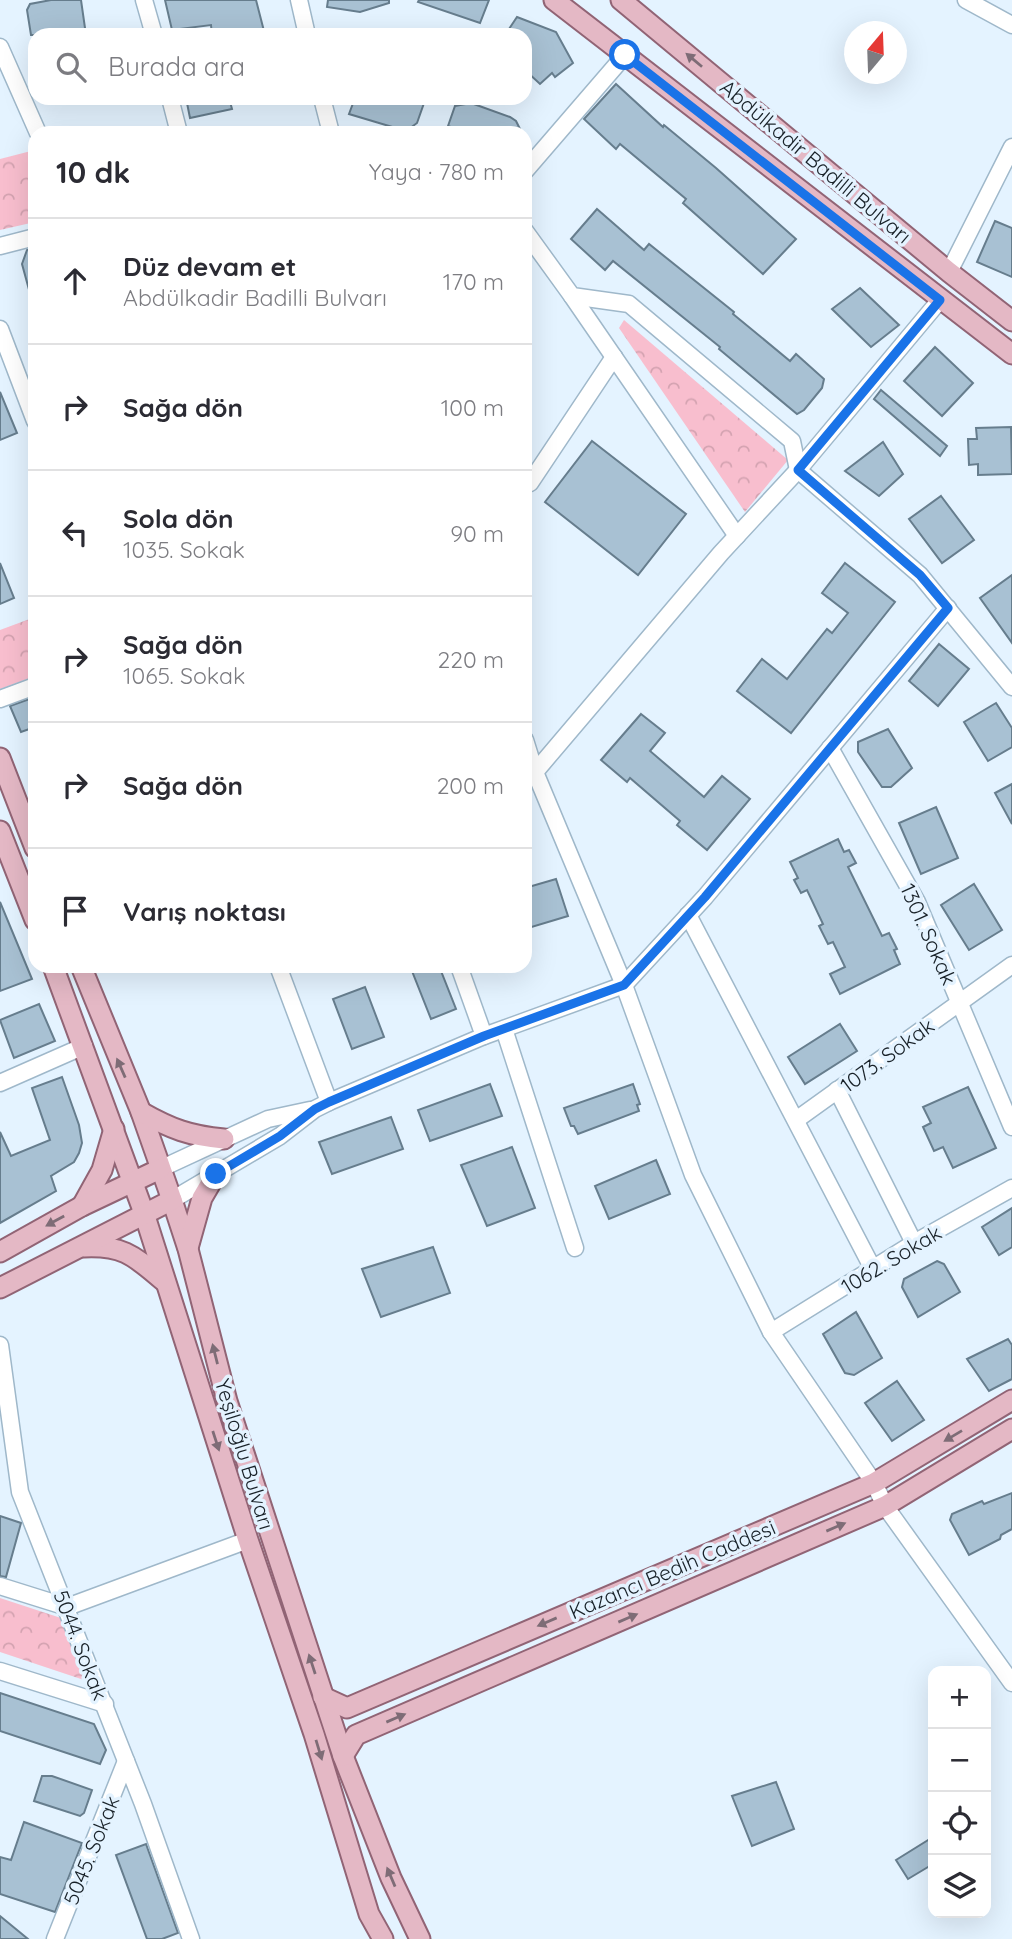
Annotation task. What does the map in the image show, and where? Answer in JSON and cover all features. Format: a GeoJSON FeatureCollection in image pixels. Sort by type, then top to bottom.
{"type":"FeatureCollection","features":[{"type":"Feature","properties":{"kind":"main road","name":"Abdülkadir Badilli Bulvarı"},"geometry":{"type":"LineString","coordinates":[[554,0],[1012,354]]}},
{"type":"Feature","properties":{"kind":"main road","name":"Abdülkadir Badilli Bulvarı"},"geometry":{"type":"LineString","coordinates":[[621,0],[949,272],[1012,321]]}},
{"type":"Feature","properties":{"kind":"main road"},"geometry":{"type":"LineString","coordinates":[[0,758],[28,830]]}},
{"type":"Feature","properties":{"kind":"main road"},"geometry":{"type":"LineString","coordinates":[[0,831],[28,902]]}},
{"type":"Feature","properties":{"kind":"main road","name":"Yeşiloğlu Bulvarı"},"geometry":{"type":"LineString","coordinates":[[56,973],[144,1213],[248,1540],[314,1734],[369,1914],[383,1939]]}},
{"type":"Feature","properties":{"kind":"main road","name":"Yeşiloğlu Bulvarı"},"geometry":{"type":"LineString","coordinates":[[84,973],[141,1112],[172,1200],[188,1249],[227,1401],[343,1756],[391,1878],[421,1939]]}},
{"type":"Feature","properties":{"kind":"main road"},"geometry":{"type":"LineString","coordinates":[[141,1112],[167,1126],[195,1136],[224,1139]]}},
{"type":"Feature","properties":{"kind":"main road"},"geometry":{"type":"LineString","coordinates":[[82,1206],[102,1170],[114,1128]]}},
{"type":"Feature","properties":{"kind":"main road"},"geometry":{"type":"LineString","coordinates":[[0,1252],[82,1206],[160,1169]]}},
{"type":"Feature","properties":{"kind":"main road"},"geometry":{"type":"LineString","coordinates":[[188,1249],[202,1198],[216,1174]]}},
{"type":"Feature","properties":{"kind":"main road"},"geometry":{"type":"LineString","coordinates":[[0,1288],[172,1200]]}},
{"type":"Feature","properties":{"kind":"main road"},"geometry":{"type":"LineString","coordinates":[[79,1247],[106,1246],[130,1254],[166,1283]]}},
{"type":"Feature","properties":{"kind":"main road","name":"Kazancı Bedih Caddesi"},"geometry":{"type":"LineString","coordinates":[[323,1697],[347,1708],[874,1483],[1012,1401]]}},
{"type":"Feature","properties":{"kind":"main road","name":"Kazancı Bedih Caddesi"},"geometry":{"type":"LineString","coordinates":[[343,1756],[356,1735],[885,1506],[1012,1429]]}},
{"type":"Feature","properties":{"kind":"street"},"geometry":{"type":"LineString","coordinates":[[144,0],[152,28]]}},
{"type":"Feature","properties":{"kind":"street"},"geometry":{"type":"LineString","coordinates":[[299,0],[305,28]]}},
{"type":"Feature","properties":{"kind":"street"},"geometry":{"type":"LineString","coordinates":[[966,0],[1012,25]]}},
{"type":"Feature","properties":{"kind":"street"},"geometry":{"type":"LineString","coordinates":[[0,47],[35,126]]}},
{"type":"Feature","properties":{"kind":"street"},"geometry":{"type":"LineString","coordinates":[[532,163],[625,55]]}},
{"type":"Feature","properties":{"kind":"street"},"geometry":{"type":"LineString","coordinates":[[172,105],[177,126]]}},
{"type":"Feature","properties":{"kind":"street"},"geometry":{"type":"LineString","coordinates":[[324,105],[329,126]]}},
{"type":"Feature","properties":{"kind":"street"},"geometry":{"type":"LineString","coordinates":[[949,272],[1012,147]]}},
{"type":"Feature","properties":{"kind":"street"},"geometry":{"type":"LineString","coordinates":[[0,246],[28,239]]}},
{"type":"Feature","properties":{"kind":"street"},"geometry":{"type":"LineString","coordinates":[[532,241],[737,536]]}},
{"type":"Feature","properties":{"kind":"street"},"geometry":{"type":"LineString","coordinates":[[572,296],[629,304],[793,441],[798,470],[920,575],[1012,687]]}},
{"type":"Feature","properties":{"kind":"street"},"geometry":{"type":"LineString","coordinates":[[535,772],[737,536],[798,470],[940,300]]}},
{"type":"Feature","properties":{"kind":"street"},"geometry":{"type":"LineString","coordinates":[[974,326],[1012,361]]}},
{"type":"Feature","properties":{"kind":"street"},"geometry":{"type":"LineString","coordinates":[[1,335],[28,403]]}},
{"type":"Feature","properties":{"kind":"street"},"geometry":{"type":"LineString","coordinates":[[532,480],[614,357]]}},
{"type":"Feature","properties":{"kind":"street"},"geometry":{"type":"LineString","coordinates":[[160,1169],[268,1119],[322,1105],[484,1036],[624,985],[688,915],[948,608]]}},
{"type":"Feature","properties":{"kind":"street"},"geometry":{"type":"LineString","coordinates":[[0,699],[28,689]]}},
{"type":"Feature","properties":{"kind":"street","name":"1301. Sokak"},"geometry":{"type":"LineString","coordinates":[[831,748],[917,902],[1012,1127]]}},
{"type":"Feature","properties":{"kind":"street"},"geometry":{"type":"LineString","coordinates":[[532,762],[624,985],[693,1175],[771,1332],[874,1483],[885,1506],[1012,1683]]}},
{"type":"Feature","properties":{"kind":"street"},"geometry":{"type":"LineString","coordinates":[[688,915],[873,1269]]}},
{"type":"Feature","properties":{"kind":"street","name":"1073. Sokak"},"geometry":{"type":"LineString","coordinates":[[796,1120],[1012,965]]}},
{"type":"Feature","properties":{"kind":"street"},"geometry":{"type":"LineString","coordinates":[[280,973],[322,1105]]}},
{"type":"Feature","properties":{"kind":"street"},"geometry":{"type":"LineString","coordinates":[[462,973],[484,1036]]}},
{"type":"Feature","properties":{"kind":"street"},"geometry":{"type":"LineString","coordinates":[[503,1029],[575,1248]]}},
{"type":"Feature","properties":{"kind":"street"},"geometry":{"type":"LineString","coordinates":[[0,1083],[84,1046]]}},
{"type":"Feature","properties":{"kind":"street"},"geometry":{"type":"LineString","coordinates":[[837,1090],[914,1243]]}},
{"type":"Feature","properties":{"kind":"street"},"geometry":{"type":"LineString","coordinates":[[172,1200],[280,1136],[322,1105]]}},
{"type":"Feature","properties":{"kind":"street","name":"1062. Sokak"},"geometry":{"type":"LineString","coordinates":[[771,1332],[914,1243],[1012,1188]]}},
{"type":"Feature","properties":{"kind":"street","name":"5044. Sokak"},"geometry":{"type":"LineString","coordinates":[[0,1345],[20,1492],[105,1704],[191,1939]]}},
{"type":"Feature","properties":{"kind":"street"},"geometry":{"type":"LineString","coordinates":[[0,1586],[67,1607],[248,1540]]}},
{"type":"Feature","properties":{"kind":"street"},"geometry":{"type":"LineString","coordinates":[[0,1671],[105,1704]]}},
{"type":"Feature","properties":{"kind":"street","name":"5045. Sokak"},"geometry":{"type":"LineString","coordinates":[[55,1939],[126,1761]]}},
{"type":"Feature","properties":{"kind":"green space"},"geometry":{"type":"Polygon","coordinates":[[[28,152],[28,224],[0,230],[0,159],[28,152]]]}},
{"type":"Feature","properties":{"kind":"green space"},"geometry":{"type":"Polygon","coordinates":[[[624,320],[788,460],[745,512],[619,328],[624,320]]]}},
{"type":"Feature","properties":{"kind":"green space"},"geometry":{"type":"Polygon","coordinates":[[[28,620],[28,679],[0,689],[0,630],[28,620]]]}},
{"type":"Feature","properties":{"kind":"green space"},"geometry":{"type":"Polygon","coordinates":[[[0,1598],[64,1619],[84,1680],[0,1652],[0,1598]]]}},
{"type":"Feature","properties":{"kind":"building"},"geometry":{"type":"Polygon","coordinates":[[[51,0],[81,0],[85,28],[30,28],[27,10],[30,4],[51,0]]]}},
{"type":"Feature","properties":{"kind":"building"},"geometry":{"type":"Polygon","coordinates":[[[165,0],[256,0],[263,28],[211,28],[211,25],[172,28],[165,0]]]}},
{"type":"Feature","properties":{"kind":"building"},"geometry":{"type":"Polygon","coordinates":[[[328,0],[389,0],[389,3],[360,12],[327,7],[328,0]]]}},
{"type":"Feature","properties":{"kind":"building"},"geometry":{"type":"Polygon","coordinates":[[[489,0],[480,23],[418,2],[489,0]]]}},
{"type":"Feature","properties":{"kind":"building"},"geometry":{"type":"Polygon","coordinates":[[[517,17],[556,32],[573,63],[555,77],[552,73],[540,84],[532,77],[532,28],[510,28],[517,17]]]}},
{"type":"Feature","properties":{"kind":"building"},"geometry":{"type":"Polygon","coordinates":[[[616,84],[796,239],[763,274],[683,203],[686,199],[620,144],[616,149],[584,119],[616,84]]]}},
{"type":"Feature","properties":{"kind":"building"},"geometry":{"type":"Polygon","coordinates":[[[187,105],[231,105],[232,109],[190,118],[187,105]]]}},
{"type":"Feature","properties":{"kind":"building"},"geometry":{"type":"Polygon","coordinates":[[[352,105],[423,105],[417,123],[413,126],[389,126],[349,114],[352,105]]]}},
{"type":"Feature","properties":{"kind":"building"},"geometry":{"type":"Polygon","coordinates":[[[477,105],[510,117],[518,126],[448,126],[455,106],[477,105]]]}},
{"type":"Feature","properties":{"kind":"building"},"geometry":{"type":"Polygon","coordinates":[[[597,209],[644,250],[649,244],[790,361],[796,354],[824,379],[822,388],[804,410],[797,414],[719,349],[720,347],[613,261],[605,270],[571,239],[597,209]]]}},
{"type":"Feature","properties":{"kind":"building"},"geometry":{"type":"Polygon","coordinates":[[[995,221],[1012,228],[1012,277],[977,262],[995,221]]]}},
{"type":"Feature","properties":{"kind":"building"},"geometry":{"type":"Polygon","coordinates":[[[28,250],[28,286],[22,264],[28,250]]]}},
{"type":"Feature","properties":{"kind":"building"},"geometry":{"type":"Polygon","coordinates":[[[860,288],[899,325],[871,347],[832,309],[860,288]]]}},
{"type":"Feature","properties":{"kind":"building"},"geometry":{"type":"Polygon","coordinates":[[[935,347],[973,383],[942,416],[904,381],[935,347]]]}},
{"type":"Feature","properties":{"kind":"building"},"geometry":{"type":"Polygon","coordinates":[[[881,390],[947,446],[940,456],[874,399],[881,390]]]}},
{"type":"Feature","properties":{"kind":"building"},"geometry":{"type":"Polygon","coordinates":[[[0,392],[17,433],[0,440],[0,392]]]}},
{"type":"Feature","properties":{"kind":"building"},"geometry":{"type":"Polygon","coordinates":[[[1011,427],[1012,474],[978,475],[978,464],[969,465],[968,439],[977,439],[976,428],[1011,427]]]}},
{"type":"Feature","properties":{"kind":"building"},"geometry":{"type":"Polygon","coordinates":[[[592,441],[686,514],[638,575],[545,502],[592,441]]]}},
{"type":"Feature","properties":{"kind":"building"},"geometry":{"type":"Polygon","coordinates":[[[883,442],[903,474],[879,496],[845,471],[883,442]]]}},
{"type":"Feature","properties":{"kind":"building"},"geometry":{"type":"Polygon","coordinates":[[[941,496],[974,540],[942,563],[909,519],[941,496]]]}},
{"type":"Feature","properties":{"kind":"building"},"geometry":{"type":"Polygon","coordinates":[[[0,563],[14,598],[0,604],[0,563]]]}},
{"type":"Feature","properties":{"kind":"building"},"geometry":{"type":"Polygon","coordinates":[[[845,563],[895,602],[791,733],[737,691],[762,659],[787,679],[827,629],[832,633],[848,613],[822,593],[845,563]]]}},
{"type":"Feature","properties":{"kind":"building"},"geometry":{"type":"Polygon","coordinates":[[[1012,575],[1012,643],[980,598],[1012,575]]]}},
{"type":"Feature","properties":{"kind":"building"},"geometry":{"type":"Polygon","coordinates":[[[939,644],[969,669],[938,706],[909,681],[939,644]]]}},
{"type":"Feature","properties":{"kind":"building"},"geometry":{"type":"Polygon","coordinates":[[[28,700],[28,730],[21,732],[10,706],[28,700]]]}},
{"type":"Feature","properties":{"kind":"building"},"geometry":{"type":"Polygon","coordinates":[[[996,703],[1012,728],[1012,747],[988,761],[964,722],[996,703]]]}},
{"type":"Feature","properties":{"kind":"building"},"geometry":{"type":"Polygon","coordinates":[[[641,714],[665,733],[650,751],[704,797],[722,776],[750,799],[707,850],[677,825],[680,821],[630,778],[627,782],[601,760],[641,714]]]}},
{"type":"Feature","properties":{"kind":"building"},"geometry":{"type":"Polygon","coordinates":[[[888,729],[912,768],[891,787],[882,787],[858,752],[858,742],[888,729]]]}},
{"type":"Feature","properties":{"kind":"building"},"geometry":{"type":"Polygon","coordinates":[[[1012,784],[1012,824],[995,793],[1012,784]]]}},
{"type":"Feature","properties":{"kind":"building"},"geometry":{"type":"Polygon","coordinates":[[[936,807],[958,858],[921,874],[899,823],[936,807]]]}},
{"type":"Feature","properties":{"kind":"building"},"geometry":{"type":"Polygon","coordinates":[[[838,839],[844,852],[849,850],[856,863],[848,867],[882,936],[889,933],[897,949],[894,950],[900,964],[840,994],[830,974],[845,967],[833,942],[828,944],[819,926],[823,924],[807,890],[801,893],[794,880],[798,878],[790,862],[838,839]]]}},
{"type":"Feature","properties":{"kind":"building"},"geometry":{"type":"Polygon","coordinates":[[[556,879],[568,916],[532,927],[532,886],[556,879]]]}},
{"type":"Feature","properties":{"kind":"building"},"geometry":{"type":"Polygon","coordinates":[[[974,884],[1002,930],[969,950],[941,905],[974,884]]]}},
{"type":"Feature","properties":{"kind":"building"},"geometry":{"type":"Polygon","coordinates":[[[0,902],[32,979],[0,991],[0,902]]]}},
{"type":"Feature","properties":{"kind":"building"},"geometry":{"type":"Polygon","coordinates":[[[413,973],[442,973],[456,1009],[431,1019],[413,973]]]}},
{"type":"Feature","properties":{"kind":"building"},"geometry":{"type":"Polygon","coordinates":[[[365,987],[384,1037],[352,1049],[333,999],[365,987]]]}},
{"type":"Feature","properties":{"kind":"building"},"geometry":{"type":"Polygon","coordinates":[[[39,1004],[55,1041],[14,1058],[0,1020],[39,1004]]]}},
{"type":"Feature","properties":{"kind":"building"},"geometry":{"type":"Polygon","coordinates":[[[840,1024],[857,1051],[805,1084],[788,1057],[840,1024]]]}},
{"type":"Feature","properties":{"kind":"building"},"geometry":{"type":"Polygon","coordinates":[[[62,1077],[79,1125],[82,1143],[79,1153],[74,1162],[51,1176],[56,1191],[0,1223],[0,1132],[11,1156],[50,1140],[32,1088],[62,1077]]]}},
{"type":"Feature","properties":{"kind":"building"},"geometry":{"type":"Polygon","coordinates":[[[490,1084],[502,1116],[430,1141],[418,1110],[490,1084]]]}},
{"type":"Feature","properties":{"kind":"building"},"geometry":{"type":"Polygon","coordinates":[[[633,1084],[640,1104],[637,1105],[639,1111],[578,1134],[574,1126],[571,1126],[564,1108],[633,1084]]]}},
{"type":"Feature","properties":{"kind":"building"},"geometry":{"type":"Polygon","coordinates":[[[968,1087],[996,1148],[953,1168],[943,1147],[934,1151],[923,1127],[931,1123],[923,1107],[968,1087]]]}},
{"type":"Feature","properties":{"kind":"building"},"geometry":{"type":"Polygon","coordinates":[[[391,1117],[403,1149],[332,1174],[319,1142],[391,1117]]]}},
{"type":"Feature","properties":{"kind":"building"},"geometry":{"type":"Polygon","coordinates":[[[512,1147],[535,1208],[487,1226],[461,1165],[512,1147]]]}},
{"type":"Feature","properties":{"kind":"building"},"geometry":{"type":"Polygon","coordinates":[[[656,1160],[670,1194],[609,1219],[595,1186],[656,1160]]]}},
{"type":"Feature","properties":{"kind":"building"},"geometry":{"type":"Polygon","coordinates":[[[1012,1208],[1012,1247],[999,1255],[982,1227],[1012,1208]]]}},
{"type":"Feature","properties":{"kind":"building"},"geometry":{"type":"Polygon","coordinates":[[[433,1247],[450,1293],[381,1317],[362,1269],[433,1247]]]}},
{"type":"Feature","properties":{"kind":"building"},"geometry":{"type":"Polygon","coordinates":[[[937,1261],[944,1264],[960,1292],[918,1317],[902,1287],[904,1279],[937,1261]]]}},
{"type":"Feature","properties":{"kind":"building"},"geometry":{"type":"Polygon","coordinates":[[[856,1312],[882,1358],[854,1375],[845,1373],[823,1334],[856,1312]]]}},
{"type":"Feature","properties":{"kind":"building"},"geometry":{"type":"Polygon","coordinates":[[[1008,1339],[1012,1345],[1012,1379],[989,1391],[967,1359],[1008,1339]]]}},
{"type":"Feature","properties":{"kind":"building"},"geometry":{"type":"Polygon","coordinates":[[[897,1381],[924,1420],[892,1441],[865,1403],[897,1381]]]}},
{"type":"Feature","properties":{"kind":"building"},"geometry":{"type":"Polygon","coordinates":[[[1012,1493],[1012,1529],[1001,1535],[1000,1539],[969,1555],[950,1520],[952,1514],[982,1501],[984,1504],[1012,1493]]]}},
{"type":"Feature","properties":{"kind":"building"},"geometry":{"type":"Polygon","coordinates":[[[0,1516],[21,1523],[6,1577],[0,1576],[0,1516]]]}},
{"type":"Feature","properties":{"kind":"building"},"geometry":{"type":"Polygon","coordinates":[[[0,1693],[94,1724],[106,1750],[100,1764],[0,1731],[0,1693]]]}},
{"type":"Feature","properties":{"kind":"building"},"geometry":{"type":"Polygon","coordinates":[[[42,1776],[52,1776],[92,1790],[84,1813],[80,1816],[34,1801],[42,1776]]]}},
{"type":"Feature","properties":{"kind":"building"},"geometry":{"type":"Polygon","coordinates":[[[776,1782],[794,1829],[752,1846],[732,1796],[776,1782]]]}},
{"type":"Feature","properties":{"kind":"building"},"geometry":{"type":"Polygon","coordinates":[[[24,1822],[82,1843],[55,1912],[0,1894],[0,1857],[11,1860],[24,1822]]]}},
{"type":"Feature","properties":{"kind":"building"},"geometry":{"type":"Polygon","coordinates":[[[928,1840],[928,1867],[908,1879],[896,1860],[928,1840]]]}},
{"type":"Feature","properties":{"kind":"building"},"geometry":{"type":"Polygon","coordinates":[[[146,1844],[178,1933],[162,1939],[147,1939],[116,1855],[146,1844]]]}},
{"type":"Feature","properties":{"kind":"building"},"geometry":{"type":"Polygon","coordinates":[[[0,1916],[28,1939],[0,1939],[0,1916]]]}},
{"type":"Feature","properties":{"kind":"route"},"geometry":{"type":"LineString","coordinates":[[216,1174],[280,1136],[315,1109],[329,1102],[484,1036],[624,985],[705,897],[948,608],[920,575],[798,470],[940,300],[625,55]]}}]}
